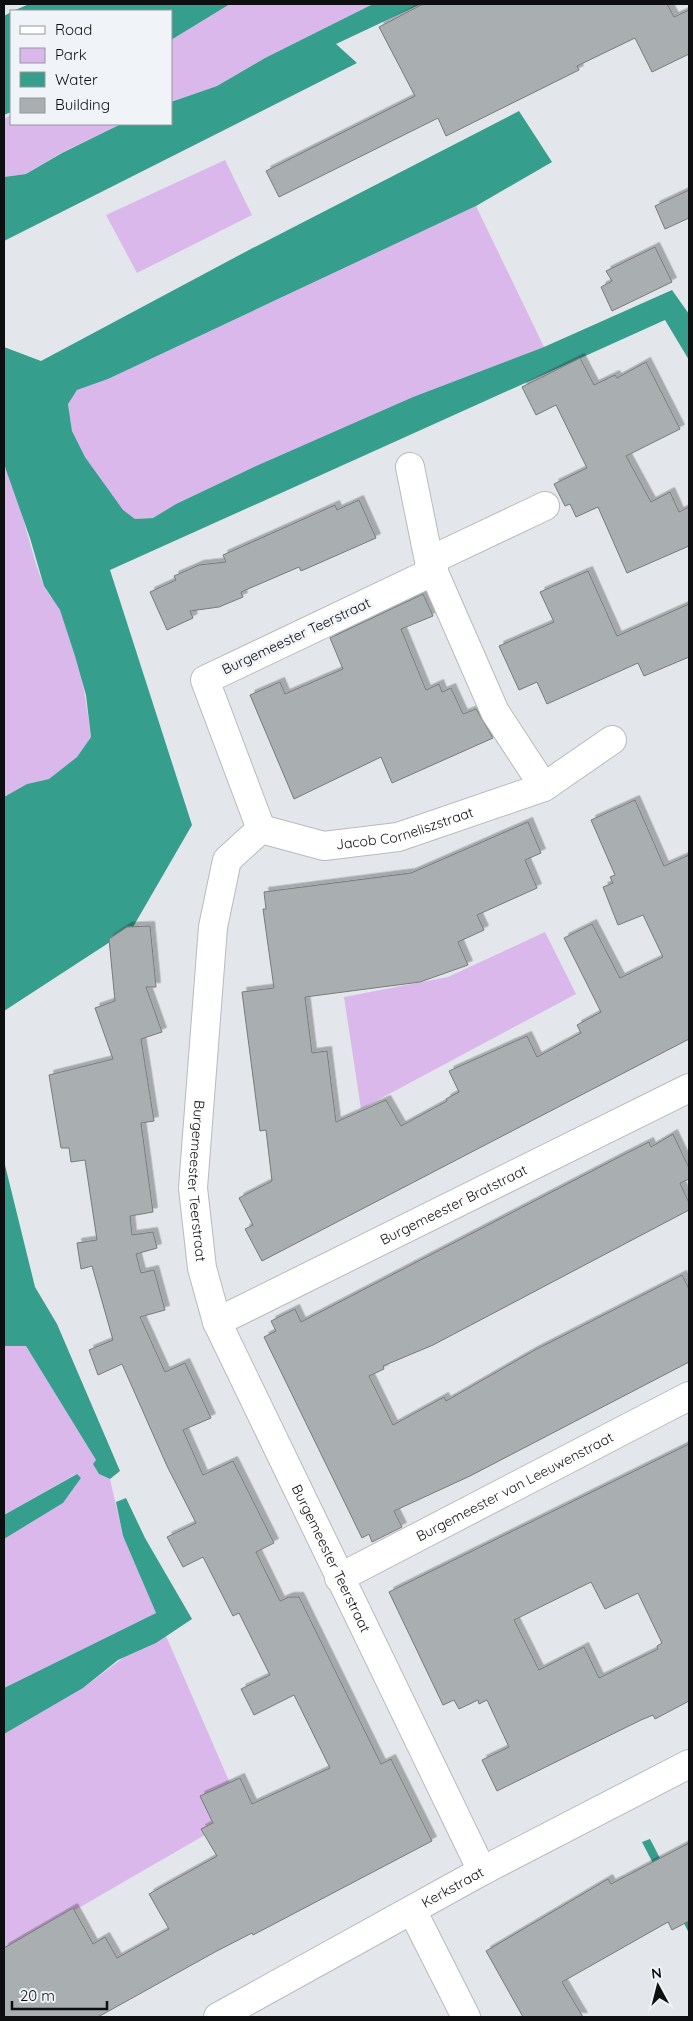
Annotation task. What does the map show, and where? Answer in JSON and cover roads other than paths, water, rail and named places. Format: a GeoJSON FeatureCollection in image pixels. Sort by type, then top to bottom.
{"type":"FeatureCollection","features":[{"type":"Feature","properties":{"kind":"street"},"geometry":{"type":"LineString","coordinates":[[410,467],[431,566],[495,712],[544,788]]}},
{"type":"Feature","properties":{"kind":"street"},"geometry":{"type":"LineString","coordinates":[[431,566],[544,506]]}},
{"type":"Feature","properties":{"kind":"street","name":"Burgemeester Teerstraat"},"geometry":{"type":"LineString","coordinates":[[431,566],[205,680],[261,829],[227,860],[213,927],[193,1188],[202,1268],[217,1322],[482,1871]]}},
{"type":"Feature","properties":{"kind":"street","name":"Jacob Corneliszstraat"},"geometry":{"type":"LineString","coordinates":[[261,829],[324,846],[398,837],[544,788],[612,740]]}},
{"type":"Feature","properties":{"kind":"street","name":"Burgemeester Bratstraat"},"geometry":{"type":"LineString","coordinates":[[217,1322],[689,1088]]}},
{"type":"Feature","properties":{"kind":"street","name":"Burgemeester van Leeuwenstraat"},"geometry":{"type":"LineString","coordinates":[[339,1578],[689,1396]]}},
{"type":"Feature","properties":{"kind":"street","name":"Kerkstraat"},"geometry":{"type":"LineString","coordinates":[[218,2017],[482,1871],[689,1764]]}},
{"type":"Feature","properties":{"kind":"street"},"geometry":{"type":"LineString","coordinates":[[412,1910],[466,2017]]}},
{"type":"Feature","properties":{"kind":"water"},"geometry":{"type":"Polygon","coordinates":[[[29,4],[230,4],[172,39],[172,10],[15,10],[29,4]]]}},
{"type":"Feature","properties":{"kind":"water"},"geometry":{"type":"Polygon","coordinates":[[[373,4],[421,4],[336,44],[357,63],[4,241],[4,177],[26,174],[62,153],[119,125],[172,125],[172,102],[217,86],[265,58],[373,4]]]}},
{"type":"Feature","properties":{"kind":"water"},"geometry":{"type":"Polygon","coordinates":[[[10,13],[10,112],[4,115],[4,16],[10,13]]]}},
{"type":"Feature","properties":{"kind":"water"},"geometry":{"type":"Polygon","coordinates":[[[519,111],[552,162],[476,206],[108,379],[77,390],[68,404],[72,431],[85,457],[123,510],[135,519],[153,518],[176,504],[256,466],[413,397],[544,347],[672,290],[689,314],[689,360],[665,320],[110,570],[192,825],[133,927],[4,1011],[4,797],[27,784],[49,779],[77,757],[91,737],[86,695],[75,656],[60,610],[44,586],[30,538],[4,464],[4,347],[41,361],[247,251],[519,111]]]}},
{"type":"Feature","properties":{"kind":"water"},"geometry":{"type":"Polygon","coordinates":[[[4,1161],[35,1287],[57,1324],[120,1471],[110,1479],[99,1474],[93,1464],[96,1460],[26,1346],[4,1346],[4,1161]]]}},
{"type":"Feature","properties":{"kind":"water"},"geometry":{"type":"Polygon","coordinates":[[[77,1474],[81,1478],[63,1503],[4,1539],[4,1515],[77,1474]]]}},
{"type":"Feature","properties":{"kind":"water"},"geometry":{"type":"Polygon","coordinates":[[[126,1498],[145,1538],[192,1619],[156,1643],[118,1660],[83,1688],[4,1734],[4,1688],[156,1613],[123,1536],[116,1502],[126,1498]]]}},
{"type":"Feature","properties":{"kind":"water"},"geometry":{"type":"Polygon","coordinates":[[[650,1839],[689,1914],[689,1933],[642,1842],[650,1839]]]}}]}
